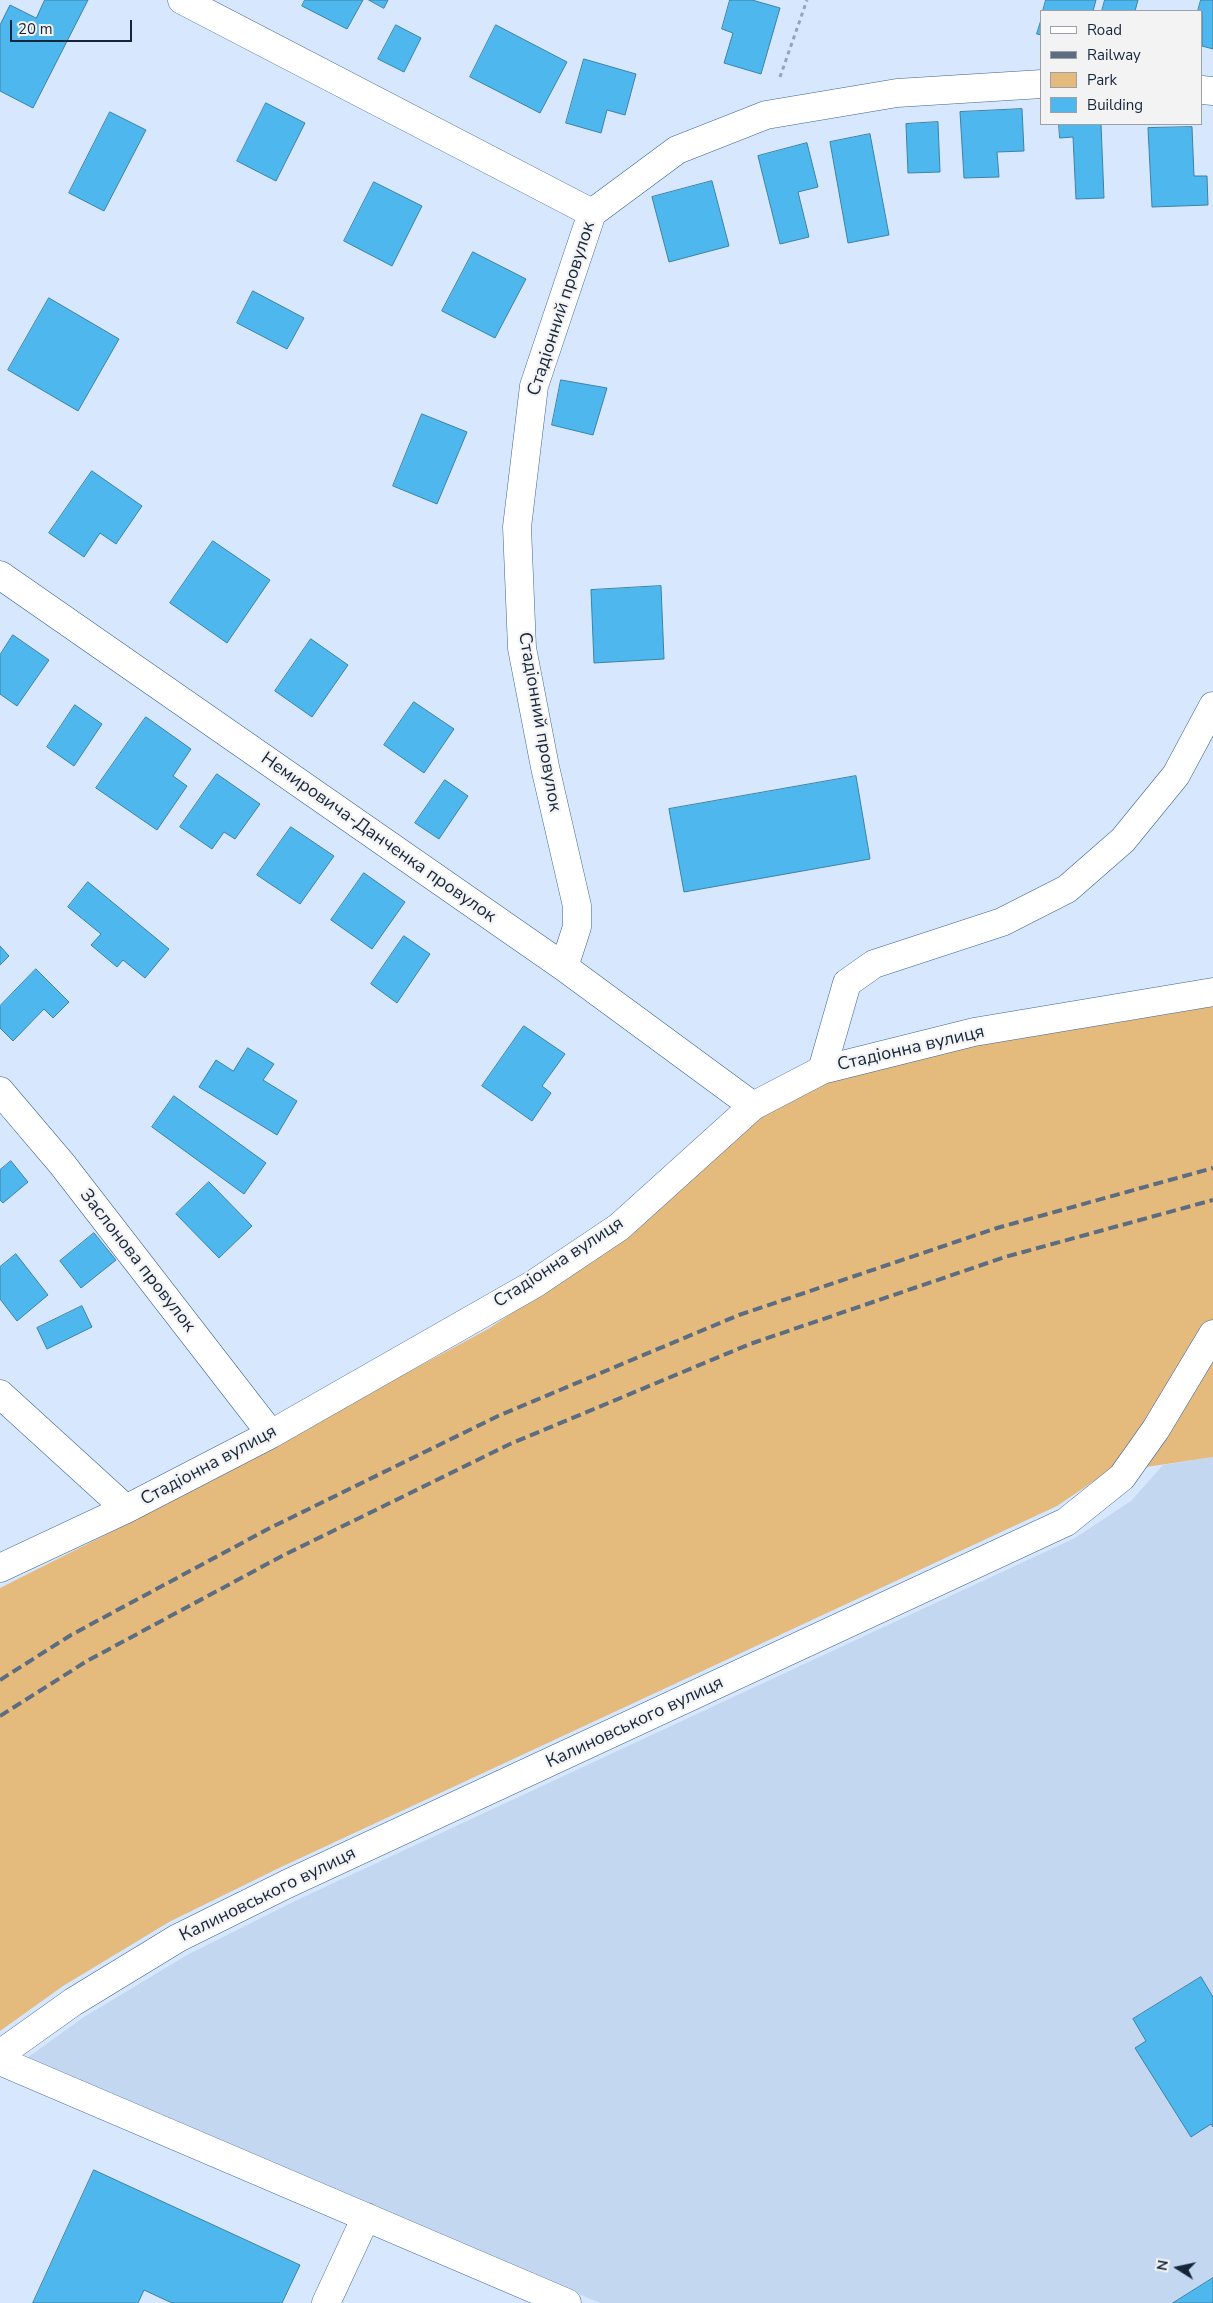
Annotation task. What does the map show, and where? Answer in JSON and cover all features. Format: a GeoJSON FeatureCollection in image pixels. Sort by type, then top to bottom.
{"type":"FeatureCollection","features":[{"type":"Feature","properties":{"kind":"street","name":"Стадіонний провулок"},"geometry":{"type":"LineString","coordinates":[[182,0],[592,212]]}},
{"type":"Feature","properties":{"kind":"street","name":"Стадіонний провулок"},"geometry":{"type":"LineString","coordinates":[[564,967],[577,927],[578,906],[545,767],[522,648],[517,528],[534,386],[592,212],[677,150],[766,115],[897,93],[1040,84]]}},
{"type":"Feature","properties":{"kind":"street","name":"Немировича-Данченка провулок"},"geometry":{"type":"LineString","coordinates":[[0,575],[564,967],[753,1106]]}},
{"type":"Feature","properties":{"kind":"street"},"geometry":{"type":"LineString","coordinates":[[822,1070],[847,984],[874,964],[1002,922],[1067,889],[1123,840],[1176,775],[1213,706]]}},
{"type":"Feature","properties":{"kind":"street","name":"Стадіонна вулиця"},"geometry":{"type":"LineString","coordinates":[[0,1568],[126,1509],[271,1434],[534,1284],[619,1227],[753,1106],[822,1070],[974,1032],[1213,992]]}},
{"type":"Feature","properties":{"kind":"street","name":"Заслонова провулок"},"geometry":{"type":"LineString","coordinates":[[0,1091],[62,1164],[271,1434]]}},
{"type":"Feature","properties":{"kind":"street","name":"Калиновського вулиця"},"geometry":{"type":"LineString","coordinates":[[0,2054],[73,2002],[178,1938],[296,1880],[1066,1522],[1122,1478],[1156,1429],[1213,1334]]}},
{"type":"Feature","properties":{"kind":"street"},"geometry":{"type":"LineString","coordinates":[[0,1394],[126,1509]]}},
{"type":"Feature","properties":{"kind":"street"},"geometry":{"type":"LineString","coordinates":[[0,2061],[567,2303]]}},
{"type":"Feature","properties":{"kind":"street"},"geometry":{"type":"LineString","coordinates":[[326,2303],[366,2217]]}},
{"type":"Feature","properties":{"kind":"path"},"geometry":{"type":"LineString","coordinates":[[766,115],[807,0]]}},
{"type":"Feature","properties":{"kind":"shaded area"},"geometry":{"type":"Polygon","coordinates":[[[1213,1457],[1213,2303],[600,2303],[27,2058],[84,2017],[187,1955],[295,1901],[1075,1538],[1131,1501],[1163,1465],[1213,1457]]]}},
{"type":"Feature","properties":{"kind":"green space"},"geometry":{"type":"Polygon","coordinates":[[[1213,998],[1213,1457],[1106,1473],[1057,1506],[279,1868],[169,1922],[63,1986],[0,2031],[0,1588],[133,1521],[488,1329],[627,1237],[749,1117],[813,1078],[1213,998]]]}},
{"type":"Feature","properties":{"kind":"building"},"geometry":{"type":"Polygon","coordinates":[[[45,0],[88,0],[33,108],[0,91],[0,25],[10,5],[36,18],[45,0]]]}},
{"type":"Feature","properties":{"kind":"building"},"geometry":{"type":"Polygon","coordinates":[[[305,0],[363,0],[347,29],[302,6],[305,0]]]}},
{"type":"Feature","properties":{"kind":"building"},"geometry":{"type":"Polygon","coordinates":[[[369,0],[388,0],[384,8],[369,0]]]}},
{"type":"Feature","properties":{"kind":"building"},"geometry":{"type":"Polygon","coordinates":[[[730,0],[752,0],[780,8],[761,74],[724,63],[733,33],[722,29],[730,0]]]}},
{"type":"Feature","properties":{"kind":"building"},"geometry":{"type":"Polygon","coordinates":[[[1046,0],[1096,0],[1093,10],[1043,10],[1046,0]]]}},
{"type":"Feature","properties":{"kind":"building"},"geometry":{"type":"Polygon","coordinates":[[[1105,0],[1138,0],[1135,10],[1102,10],[1105,0]]]}},
{"type":"Feature","properties":{"kind":"building"},"geometry":{"type":"Polygon","coordinates":[[[1201,0],[1213,0],[1213,49],[1203,46],[1203,10],[1198,10],[1201,0]]]}},
{"type":"Feature","properties":{"kind":"building"},"geometry":{"type":"Polygon","coordinates":[[[1040,24],[1040,35],[1037,34],[1040,24]]]}},
{"type":"Feature","properties":{"kind":"building"},"geometry":{"type":"Polygon","coordinates":[[[396,25],[421,38],[404,72],[378,59],[396,25]]]}},
{"type":"Feature","properties":{"kind":"building"},"geometry":{"type":"Polygon","coordinates":[[[496,25],[567,62],[540,113],[470,77],[496,25]]]}},
{"type":"Feature","properties":{"kind":"building"},"geometry":{"type":"Polygon","coordinates":[[[584,59],[636,74],[625,115],[607,110],[601,133],[566,123],[584,59]]]}},
{"type":"Feature","properties":{"kind":"building"},"geometry":{"type":"Polygon","coordinates":[[[266,103],[305,123],[276,181],[237,161],[266,103]]]}},
{"type":"Feature","properties":{"kind":"building"},"geometry":{"type":"Polygon","coordinates":[[[1022,109],[1024,151],[997,152],[999,177],[964,178],[960,112],[1022,109]]]}},
{"type":"Feature","properties":{"kind":"building"},"geometry":{"type":"Polygon","coordinates":[[[110,112],[146,130],[104,211],[69,193],[110,112]]]}},
{"type":"Feature","properties":{"kind":"building"},"geometry":{"type":"Polygon","coordinates":[[[938,122],[940,172],[908,173],[906,124],[938,122]]]}},
{"type":"Feature","properties":{"kind":"building"},"geometry":{"type":"Polygon","coordinates":[[[1059,125],[1101,125],[1104,198],[1076,199],[1073,137],[1060,138],[1059,125]]]}},
{"type":"Feature","properties":{"kind":"building"},"geometry":{"type":"Polygon","coordinates":[[[1192,127],[1194,176],[1207,176],[1208,205],[1152,207],[1148,128],[1192,127]]]}},
{"type":"Feature","properties":{"kind":"building"},"geometry":{"type":"Polygon","coordinates":[[[870,134],[889,235],[848,243],[830,142],[870,134]]]}},
{"type":"Feature","properties":{"kind":"building"},"geometry":{"type":"Polygon","coordinates":[[[807,143],[818,187],[798,192],[809,237],[780,244],[758,156],[807,143]]]}},
{"type":"Feature","properties":{"kind":"building"},"geometry":{"type":"Polygon","coordinates":[[[712,181],[729,246],[669,262],[652,197],[712,181]]]}},
{"type":"Feature","properties":{"kind":"building"},"geometry":{"type":"Polygon","coordinates":[[[374,182],[422,206],[392,266],[344,241],[374,182]]]}},
{"type":"Feature","properties":{"kind":"building"},"geometry":{"type":"Polygon","coordinates":[[[473,252],[526,279],[495,338],[442,311],[473,252]]]}},
{"type":"Feature","properties":{"kind":"building"},"geometry":{"type":"Polygon","coordinates":[[[253,291],[304,318],[287,349],[237,323],[253,291]]]}},
{"type":"Feature","properties":{"kind":"building"},"geometry":{"type":"Polygon","coordinates":[[[49,298],[119,339],[78,411],[8,370],[49,298]]]}},
{"type":"Feature","properties":{"kind":"building"},"geometry":{"type":"Polygon","coordinates":[[[561,380],[607,388],[593,435],[552,425],[561,380]]]}},
{"type":"Feature","properties":{"kind":"building"},"geometry":{"type":"Polygon","coordinates":[[[422,414],[467,432],[437,504],[393,486],[422,414]]]}},
{"type":"Feature","properties":{"kind":"building"},"geometry":{"type":"Polygon","coordinates":[[[92,471],[142,506],[116,544],[100,533],[84,557],[49,533],[92,471]]]}},
{"type":"Feature","properties":{"kind":"building"},"geometry":{"type":"Polygon","coordinates":[[[213,541],[270,580],[227,643],[170,603],[213,541]]]}},
{"type":"Feature","properties":{"kind":"building"},"geometry":{"type":"Polygon","coordinates":[[[661,586],[664,659],[594,663],[591,590],[661,586]]]}},
{"type":"Feature","properties":{"kind":"building"},"geometry":{"type":"Polygon","coordinates":[[[13,635],[49,660],[17,706],[0,694],[0,655],[13,635]]]}},
{"type":"Feature","properties":{"kind":"building"},"geometry":{"type":"Polygon","coordinates":[[[311,639],[348,665],[312,717],[275,691],[311,639]]]}},
{"type":"Feature","properties":{"kind":"building"},"geometry":{"type":"Polygon","coordinates":[[[414,702],[454,729],[424,773],[384,745],[414,702]]]}},
{"type":"Feature","properties":{"kind":"building"},"geometry":{"type":"Polygon","coordinates":[[[75,705],[102,724],[74,766],[47,747],[75,705]]]}},
{"type":"Feature","properties":{"kind":"building"},"geometry":{"type":"Polygon","coordinates":[[[146,717],[191,749],[173,776],[187,786],[157,830],[96,788],[146,717]]]}},
{"type":"Feature","properties":{"kind":"building"},"geometry":{"type":"Polygon","coordinates":[[[217,774],[260,804],[235,839],[224,832],[212,849],[180,827],[217,774]]]}},
{"type":"Feature","properties":{"kind":"building"},"geometry":{"type":"Polygon","coordinates":[[[856,776],[870,859],[684,892],[669,809],[856,776]]]}},
{"type":"Feature","properties":{"kind":"building"},"geometry":{"type":"Polygon","coordinates":[[[445,780],[468,796],[439,839],[415,823],[445,780]]]}},
{"type":"Feature","properties":{"kind":"building"},"geometry":{"type":"Polygon","coordinates":[[[291,827],[334,856],[300,904],[257,875],[291,827]]]}},
{"type":"Feature","properties":{"kind":"building"},"geometry":{"type":"Polygon","coordinates":[[[364,873],[405,902],[372,949],[331,920],[364,873]]]}},
{"type":"Feature","properties":{"kind":"building"},"geometry":{"type":"Polygon","coordinates":[[[88,882],[169,949],[145,978],[123,960],[117,967],[91,945],[101,934],[68,907],[88,882]]]}},
{"type":"Feature","properties":{"kind":"building"},"geometry":{"type":"Polygon","coordinates":[[[404,936],[430,954],[397,1003],[371,984],[404,936]]]}},
{"type":"Feature","properties":{"kind":"building"},"geometry":{"type":"Polygon","coordinates":[[[0,946],[9,956],[0,965],[0,946]]]}},
{"type":"Feature","properties":{"kind":"building"},"geometry":{"type":"Polygon","coordinates":[[[36,969],[69,1002],[53,1018],[44,1009],[13,1041],[0,1028],[0,1006],[36,969]]]}},
{"type":"Feature","properties":{"kind":"building"},"geometry":{"type":"Polygon","coordinates":[[[524,1026],[565,1054],[542,1086],[551,1093],[532,1121],[482,1086],[524,1026]]]}},
{"type":"Feature","properties":{"kind":"building"},"geometry":{"type":"Polygon","coordinates":[[[248,1048],[274,1064],[263,1080],[297,1101],[277,1135],[199,1087],[216,1060],[233,1071],[248,1048]]]}},
{"type":"Feature","properties":{"kind":"building"},"geometry":{"type":"Polygon","coordinates":[[[174,1096],[266,1163],[244,1194],[152,1127],[174,1096]]]}},
{"type":"Feature","properties":{"kind":"building"},"geometry":{"type":"Polygon","coordinates":[[[11,1161],[28,1182],[3,1203],[0,1200],[0,1170],[11,1161]]]}},
{"type":"Feature","properties":{"kind":"building"},"geometry":{"type":"Polygon","coordinates":[[[209,1182],[252,1226],[219,1258],[176,1214],[209,1182]]]}},
{"type":"Feature","properties":{"kind":"building"},"geometry":{"type":"Polygon","coordinates":[[[94,1233],[116,1260],[81,1288],[60,1261],[94,1233]]]}},
{"type":"Feature","properties":{"kind":"building"},"geometry":{"type":"Polygon","coordinates":[[[16,1254],[48,1295],[17,1321],[0,1299],[0,1267],[16,1254]]]}},
{"type":"Feature","properties":{"kind":"building"},"geometry":{"type":"Polygon","coordinates":[[[82,1306],[92,1327],[47,1349],[37,1328],[82,1306]]]}},
{"type":"Feature","properties":{"kind":"building"},"geometry":{"type":"Polygon","coordinates":[[[1201,1977],[1213,1997],[1213,2127],[1211,2124],[1191,2137],[1135,2048],[1146,2041],[1133,2019],[1201,1977]]]}},
{"type":"Feature","properties":{"kind":"building"},"geometry":{"type":"Polygon","coordinates":[[[94,2170],[300,2265],[282,2303],[172,2303],[144,2290],[138,2303],[33,2303],[94,2170]]]}},
{"type":"Feature","properties":{"kind":"building"},"geometry":{"type":"Polygon","coordinates":[[[1213,2278],[1213,2303],[1173,2303],[1213,2278]]]}},
{"type":"Feature","properties":{"kind":"railway"},"geometry":{"type":"LineString","coordinates":[[0,1680],[71,1635],[268,1529],[498,1416],[739,1315],[997,1228],[1213,1168]]}},
{"type":"Feature","properties":{"kind":"railway"},"geometry":{"type":"LineString","coordinates":[[0,1716],[87,1661],[282,1556],[510,1444],[750,1344],[1005,1257],[1213,1200]]}}]}
